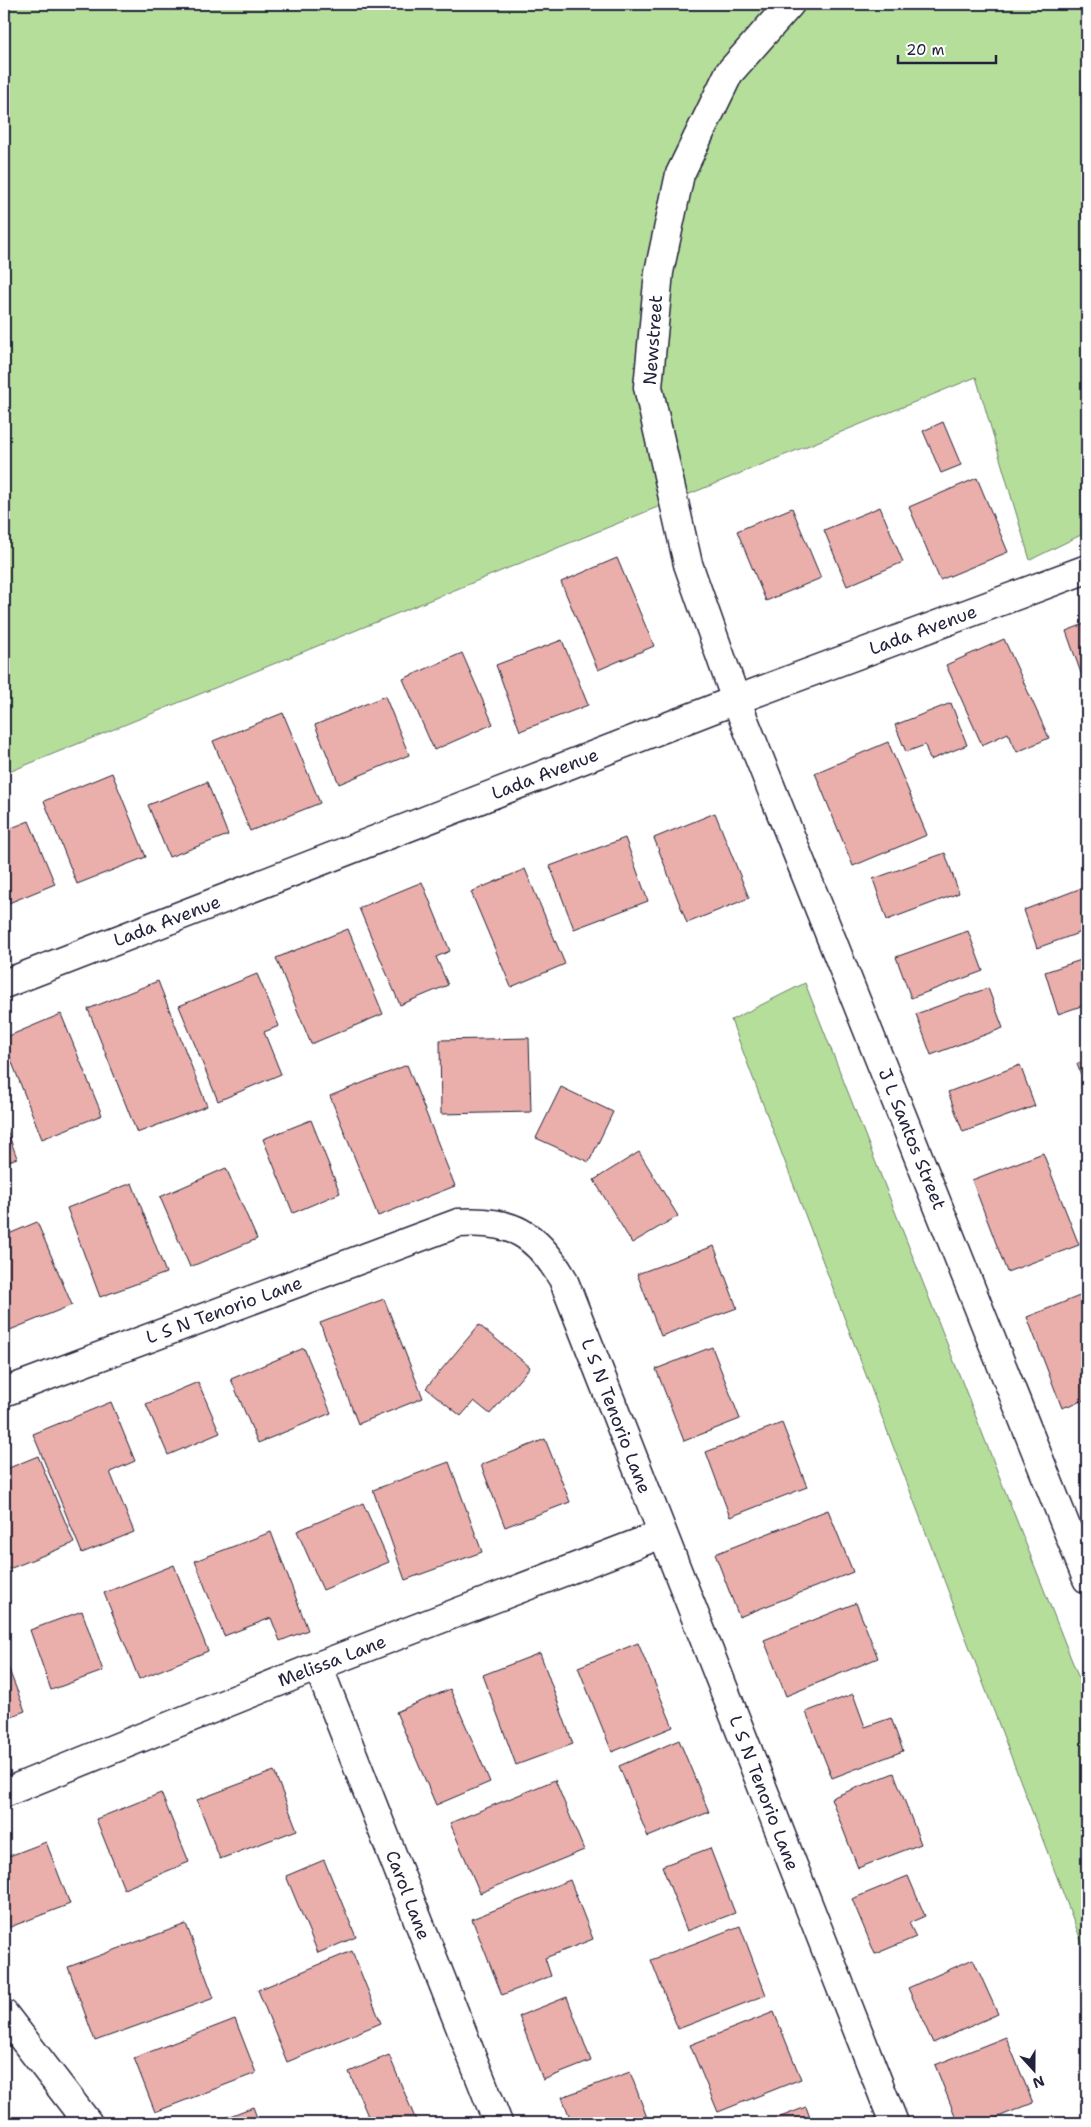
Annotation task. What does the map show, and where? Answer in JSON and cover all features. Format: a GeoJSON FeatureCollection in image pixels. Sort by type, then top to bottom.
{"type":"FeatureCollection","features":[{"type":"Feature","properties":{"kind":"street","name":"Newstreet"},"geometry":{"type":"LineString","coordinates":[[736,700],[688,564],[648,387],[659,272],[680,174],[729,73],[790,4]]}},
{"type":"Feature","properties":{"kind":"street","name":"Lada Avenue"},"geometry":{"type":"LineString","coordinates":[[4,984],[736,700],[1087,570]]}},
{"type":"Feature","properties":{"kind":"street","name":"J L Santos Street"},"geometry":{"type":"LineString","coordinates":[[736,700],[1087,1579]]}},
{"type":"Feature","properties":{"kind":"street","name":"L S N Tenorio Lane"},"geometry":{"type":"LineString","coordinates":[[4,1392],[458,1223],[484,1221],[509,1226],[532,1238],[550,1256],[563,1279],[894,2123]]}},
{"type":"Feature","properties":{"kind":"street","name":"Melissa Lane"},"geometry":{"type":"LineString","coordinates":[[4,1793],[318,1666],[662,1534]]}},
{"type":"Feature","properties":{"kind":"street","name":"Carol Lane"},"geometry":{"type":"LineString","coordinates":[[318,1666],[498,2123]]}},
{"type":"Feature","properties":{"kind":"street"},"geometry":{"type":"LineString","coordinates":[[4,2014],[88,2123]]}},
{"type":"Feature","properties":{"kind":"green space"},"geometry":{"type":"Polygon","coordinates":[[[4,4],[1087,4],[1087,532],[1030,560],[976,377],[4,774],[4,4]]]}},
{"type":"Feature","properties":{"kind":"green space"},"geometry":{"type":"Polygon","coordinates":[[[805,983],[1087,1699],[1087,1956],[731,1020],[805,983]]]}},
{"type":"Feature","properties":{"kind":"building"},"geometry":{"type":"Polygon","coordinates":[[[943,422],[961,465],[941,473],[923,431],[943,422]]]}},
{"type":"Feature","properties":{"kind":"building"},"geometry":{"type":"Polygon","coordinates":[[[977,478],[1008,552],[940,580],[909,507],[977,478]]]}},
{"type":"Feature","properties":{"kind":"building"},"geometry":{"type":"Polygon","coordinates":[[[880,507],[903,562],[847,586],[824,530],[880,507]]]}},
{"type":"Feature","properties":{"kind":"building"},"geometry":{"type":"Polygon","coordinates":[[[792,508],[821,578],[766,601],[737,531],[792,508]]]}},
{"type":"Feature","properties":{"kind":"building"},"geometry":{"type":"Polygon","coordinates":[[[617,558],[654,646],[598,670],[561,582],[617,558]]]}},
{"type":"Feature","properties":{"kind":"building"},"geometry":{"type":"Polygon","coordinates":[[[1087,623],[1087,690],[1066,631],[1087,623]]]}},
{"type":"Feature","properties":{"kind":"building"},"geometry":{"type":"Polygon","coordinates":[[[1004,639],[1049,738],[1017,752],[1008,733],[982,745],[946,665],[1004,639]]]}},
{"type":"Feature","properties":{"kind":"building"},"geometry":{"type":"Polygon","coordinates":[[[562,640],[588,705],[520,731],[496,665],[562,640]]]}},
{"type":"Feature","properties":{"kind":"building"},"geometry":{"type":"Polygon","coordinates":[[[462,653],[493,724],[434,750],[403,679],[462,653]]]}},
{"type":"Feature","properties":{"kind":"building"},"geometry":{"type":"Polygon","coordinates":[[[385,696],[409,755],[339,784],[315,725],[385,696]]]}},
{"type":"Feature","properties":{"kind":"building"},"geometry":{"type":"Polygon","coordinates":[[[951,703],[967,745],[930,760],[925,745],[906,752],[895,725],[951,703]]]}},
{"type":"Feature","properties":{"kind":"building"},"geometry":{"type":"Polygon","coordinates":[[[283,713],[320,803],[250,831],[213,741],[283,713]]]}},
{"type":"Feature","properties":{"kind":"building"},"geometry":{"type":"Polygon","coordinates":[[[888,742],[927,835],[853,866],[815,773],[888,742]]]}},
{"type":"Feature","properties":{"kind":"building"},"geometry":{"type":"Polygon","coordinates":[[[112,773],[146,857],[77,884],[44,801],[112,773]]]}},
{"type":"Feature","properties":{"kind":"building"},"geometry":{"type":"Polygon","coordinates":[[[207,782],[228,835],[169,857],[148,805],[207,782]]]}},
{"type":"Feature","properties":{"kind":"building"},"geometry":{"type":"Polygon","coordinates":[[[715,813],[749,898],[687,923],[654,838],[715,813]]]}},
{"type":"Feature","properties":{"kind":"building"},"geometry":{"type":"Polygon","coordinates":[[[29,821],[55,884],[4,905],[4,831],[29,821]]]}},
{"type":"Feature","properties":{"kind":"building"},"geometry":{"type":"Polygon","coordinates":[[[625,838],[648,901],[574,929],[550,866],[625,838]]]}},
{"type":"Feature","properties":{"kind":"building"},"geometry":{"type":"Polygon","coordinates":[[[945,853],[959,893],[887,920],[873,879],[945,853]]]}},
{"type":"Feature","properties":{"kind":"building"},"geometry":{"type":"Polygon","coordinates":[[[525,869],[565,964],[511,987],[471,892],[525,869]]]}},
{"type":"Feature","properties":{"kind":"building"},"geometry":{"type":"Polygon","coordinates":[[[422,882],[450,951],[436,957],[448,985],[400,1005],[359,908],[422,882]]]}},
{"type":"Feature","properties":{"kind":"building"},"geometry":{"type":"Polygon","coordinates":[[[1087,886],[1087,930],[1037,948],[1024,910],[1087,886]]]}},
{"type":"Feature","properties":{"kind":"building"},"geometry":{"type":"Polygon","coordinates":[[[348,929],[383,1014],[311,1044],[276,958],[348,929]]]}},
{"type":"Feature","properties":{"kind":"building"},"geometry":{"type":"Polygon","coordinates":[[[968,931],[983,971],[911,998],[896,957],[968,931]]]}},
{"type":"Feature","properties":{"kind":"building"},"geometry":{"type":"Polygon","coordinates":[[[1087,958],[1087,1004],[1058,1014],[1045,972],[1087,958]]]}},
{"type":"Feature","properties":{"kind":"building"},"geometry":{"type":"Polygon","coordinates":[[[257,974],[279,1026],[264,1032],[281,1074],[218,1101],[179,1006],[257,974]]]}},
{"type":"Feature","properties":{"kind":"building"},"geometry":{"type":"Polygon","coordinates":[[[158,981],[207,1106],[137,1133],[88,1009],[158,981]]]}},
{"type":"Feature","properties":{"kind":"building"},"geometry":{"type":"Polygon","coordinates":[[[988,988],[1003,1028],[931,1055],[916,1014],[988,988]]]}},
{"type":"Feature","properties":{"kind":"building"},"geometry":{"type":"Polygon","coordinates":[[[61,1014],[102,1115],[42,1139],[4,1038],[61,1014]]]}},
{"type":"Feature","properties":{"kind":"building"},"geometry":{"type":"Polygon","coordinates":[[[529,1038],[531,1112],[441,1114],[440,1040],[529,1038]]]}},
{"type":"Feature","properties":{"kind":"building"},"geometry":{"type":"Polygon","coordinates":[[[1087,1060],[1087,1091],[1077,1064],[1087,1060]]]}},
{"type":"Feature","properties":{"kind":"building"},"geometry":{"type":"Polygon","coordinates":[[[407,1065],[455,1186],[378,1216],[330,1096],[407,1065]]]}},
{"type":"Feature","properties":{"kind":"building"},"geometry":{"type":"Polygon","coordinates":[[[1020,1065],[1035,1106],[963,1132],[948,1092],[1020,1065]]]}},
{"type":"Feature","properties":{"kind":"building"},"geometry":{"type":"Polygon","coordinates":[[[561,1087],[613,1112],[589,1162],[536,1138],[561,1087]]]}},
{"type":"Feature","properties":{"kind":"building"},"geometry":{"type":"Polygon","coordinates":[[[311,1120],[340,1193],[293,1213],[263,1139],[311,1120]]]}},
{"type":"Feature","properties":{"kind":"building"},"geometry":{"type":"Polygon","coordinates":[[[4,1122],[17,1158],[4,1163],[4,1122]]]}},
{"type":"Feature","properties":{"kind":"building"},"geometry":{"type":"Polygon","coordinates":[[[639,1152],[678,1216],[632,1243],[594,1180],[639,1152]]]}},
{"type":"Feature","properties":{"kind":"building"},"geometry":{"type":"Polygon","coordinates":[[[1043,1153],[1079,1245],[1007,1272],[972,1180],[1043,1153]]]}},
{"type":"Feature","properties":{"kind":"building"},"geometry":{"type":"Polygon","coordinates":[[[226,1168],[257,1239],[190,1267],[160,1197],[226,1168]]]}},
{"type":"Feature","properties":{"kind":"building"},"geometry":{"type":"Polygon","coordinates":[[[132,1183],[166,1273],[100,1297],[67,1208],[132,1183]]]}},
{"type":"Feature","properties":{"kind":"building"},"geometry":{"type":"Polygon","coordinates":[[[37,1222],[72,1305],[5,1332],[4,1236],[37,1222]]]}},
{"type":"Feature","properties":{"kind":"building"},"geometry":{"type":"Polygon","coordinates":[[[714,1246],[737,1308],[661,1336],[637,1274],[714,1246]]]}},
{"type":"Feature","properties":{"kind":"building"},"geometry":{"type":"Polygon","coordinates":[[[1087,1293],[1087,1399],[1062,1408],[1027,1317],[1087,1293]]]}},
{"type":"Feature","properties":{"kind":"building"},"geometry":{"type":"Polygon","coordinates":[[[384,1299],[423,1398],[358,1424],[320,1323],[384,1299]]]}},
{"type":"Feature","properties":{"kind":"building"},"geometry":{"type":"Polygon","coordinates":[[[479,1325],[530,1367],[490,1414],[474,1401],[461,1416],[426,1388],[479,1325]]]}},
{"type":"Feature","properties":{"kind":"building"},"geometry":{"type":"Polygon","coordinates":[[[712,1347],[740,1419],[684,1441],[656,1369],[712,1347]]]}},
{"type":"Feature","properties":{"kind":"building"},"geometry":{"type":"Polygon","coordinates":[[[304,1348],[331,1413],[258,1443],[231,1379],[304,1348]]]}},
{"type":"Feature","properties":{"kind":"building"},"geometry":{"type":"Polygon","coordinates":[[[198,1382],[220,1433],[168,1455],[146,1404],[198,1382]]]}},
{"type":"Feature","properties":{"kind":"building"},"geometry":{"type":"Polygon","coordinates":[[[111,1402],[135,1461],[110,1472],[134,1532],[82,1553],[33,1434],[111,1402]]]}},
{"type":"Feature","properties":{"kind":"building"},"geometry":{"type":"Polygon","coordinates":[[[782,1423],[807,1487],[730,1517],[706,1452],[782,1423]]]}},
{"type":"Feature","properties":{"kind":"building"},"geometry":{"type":"Polygon","coordinates":[[[545,1439],[570,1502],[505,1527],[481,1465],[545,1439]]]}},
{"type":"Feature","properties":{"kind":"building"},"geometry":{"type":"Polygon","coordinates":[[[38,1456],[74,1543],[4,1571],[4,1470],[38,1456]]]}},
{"type":"Feature","properties":{"kind":"building"},"geometry":{"type":"Polygon","coordinates":[[[449,1462],[482,1552],[405,1580],[373,1490],[449,1462]]]}},
{"type":"Feature","properties":{"kind":"building"},"geometry":{"type":"Polygon","coordinates":[[[363,1503],[389,1562],[323,1590],[297,1531],[363,1503]]]}},
{"type":"Feature","properties":{"kind":"building"},"geometry":{"type":"Polygon","coordinates":[[[828,1510],[853,1572],[739,1617],[715,1554],[828,1510]]]}},
{"type":"Feature","properties":{"kind":"building"},"geometry":{"type":"Polygon","coordinates":[[[271,1532],[308,1630],[280,1641],[271,1618],[224,1636],[195,1561],[271,1532]]]}},
{"type":"Feature","properties":{"kind":"building"},"geometry":{"type":"Polygon","coordinates":[[[174,1565],[208,1651],[139,1679],[104,1593],[174,1565]]]}},
{"type":"Feature","properties":{"kind":"building"},"geometry":{"type":"Polygon","coordinates":[[[856,1603],[878,1658],[786,1696],[764,1640],[856,1603]]]}},
{"type":"Feature","properties":{"kind":"building"},"geometry":{"type":"Polygon","coordinates":[[[82,1611],[103,1671],[51,1690],[30,1630],[82,1611]]]}},
{"type":"Feature","properties":{"kind":"building"},"geometry":{"type":"Polygon","coordinates":[[[638,1643],[673,1727],[612,1752],[578,1667],[638,1643]]]}},
{"type":"Feature","properties":{"kind":"building"},"geometry":{"type":"Polygon","coordinates":[[[540,1653],[573,1744],[516,1765],[483,1675],[540,1653]]]}},
{"type":"Feature","properties":{"kind":"building"},"geometry":{"type":"Polygon","coordinates":[[[4,1657],[25,1711],[4,1719],[4,1657]]]}},
{"type":"Feature","properties":{"kind":"building"},"geometry":{"type":"Polygon","coordinates":[[[450,1689],[490,1782],[436,1805],[396,1712],[450,1689]]]}},
{"type":"Feature","properties":{"kind":"building"},"geometry":{"type":"Polygon","coordinates":[[[853,1694],[865,1727],[891,1718],[903,1751],[832,1778],[806,1712],[853,1694]]]}},
{"type":"Feature","properties":{"kind":"building"},"geometry":{"type":"Polygon","coordinates":[[[679,1740],[709,1812],[648,1837],[619,1766],[679,1740]]]}},
{"type":"Feature","properties":{"kind":"building"},"geometry":{"type":"Polygon","coordinates":[[[274,1771],[297,1830],[220,1859],[197,1800],[274,1771]]]}},
{"type":"Feature","properties":{"kind":"building"},"geometry":{"type":"Polygon","coordinates":[[[894,1773],[921,1844],[858,1868],[831,1798],[894,1773]]]}},
{"type":"Feature","properties":{"kind":"building"},"geometry":{"type":"Polygon","coordinates":[[[555,1780],[584,1850],[480,1893],[450,1823],[555,1780]]]}},
{"type":"Feature","properties":{"kind":"building"},"geometry":{"type":"Polygon","coordinates":[[[161,1793],[189,1862],[124,1889],[96,1819],[161,1793]]]}},
{"type":"Feature","properties":{"kind":"building"},"geometry":{"type":"Polygon","coordinates":[[[46,1842],[70,1904],[5,1929],[4,1858],[46,1842]]]}},
{"type":"Feature","properties":{"kind":"building"},"geometry":{"type":"Polygon","coordinates":[[[710,1848],[735,1913],[687,1931],[662,1866],[710,1848]]]}},
{"type":"Feature","properties":{"kind":"building"},"geometry":{"type":"Polygon","coordinates":[[[324,1860],[356,1937],[318,1953],[286,1876],[324,1860]]]}},
{"type":"Feature","properties":{"kind":"building"},"geometry":{"type":"Polygon","coordinates":[[[908,1876],[925,1916],[909,1923],[916,1937],[875,1954],[852,1899],[908,1876]]]}},
{"type":"Feature","properties":{"kind":"building"},"geometry":{"type":"Polygon","coordinates":[[[570,1880],[593,1939],[545,1958],[551,1976],[502,1995],[472,1919],[570,1880]]]}},
{"type":"Feature","properties":{"kind":"building"},"geometry":{"type":"Polygon","coordinates":[[[186,1924],[214,1998],[95,2041],[68,1967],[186,1924]]]}},
{"type":"Feature","properties":{"kind":"building"},"geometry":{"type":"Polygon","coordinates":[[[740,1926],[766,1995],[678,2029],[651,1960],[740,1926]]]}},
{"type":"Feature","properties":{"kind":"building"},"geometry":{"type":"Polygon","coordinates":[[[352,1951],[381,2023],[287,2062],[258,1990],[352,1951]]]}},
{"type":"Feature","properties":{"kind":"building"},"geometry":{"type":"Polygon","coordinates":[[[973,1959],[998,2014],[933,2043],[908,1988],[973,1959]]]}},
{"type":"Feature","properties":{"kind":"building"},"geometry":{"type":"Polygon","coordinates":[[[567,1997],[591,2061],[543,2080],[519,2016],[567,1997]]]}},
{"type":"Feature","properties":{"kind":"building"},"geometry":{"type":"Polygon","coordinates":[[[774,2012],[801,2079],[718,2112],[690,2045],[774,2012]]]}},
{"type":"Feature","properties":{"kind":"building"},"geometry":{"type":"Polygon","coordinates":[[[235,2019],[256,2073],[155,2112],[134,2058],[235,2019]]]}},
{"type":"Feature","properties":{"kind":"building"},"geometry":{"type":"Polygon","coordinates":[[[1006,2037],[1033,2103],[983,2123],[958,2123],[935,2065],[1006,2037]]]}},
{"type":"Feature","properties":{"kind":"building"},"geometry":{"type":"Polygon","coordinates":[[[389,2055],[417,2123],[371,2123],[349,2072],[389,2055]]]}},
{"type":"Feature","properties":{"kind":"building"},"geometry":{"type":"Polygon","coordinates":[[[630,2072],[649,2123],[572,2123],[562,2097],[630,2072]]]}},
{"type":"Feature","properties":{"kind":"building"},"geometry":{"type":"Polygon","coordinates":[[[253,2107],[259,2123],[212,2123],[253,2107]]]}},
{"type":"Feature","properties":{"kind":"building"},"geometry":{"type":"Polygon","coordinates":[[[806,2107],[812,2123],[765,2123],[806,2107]]]}}]}
